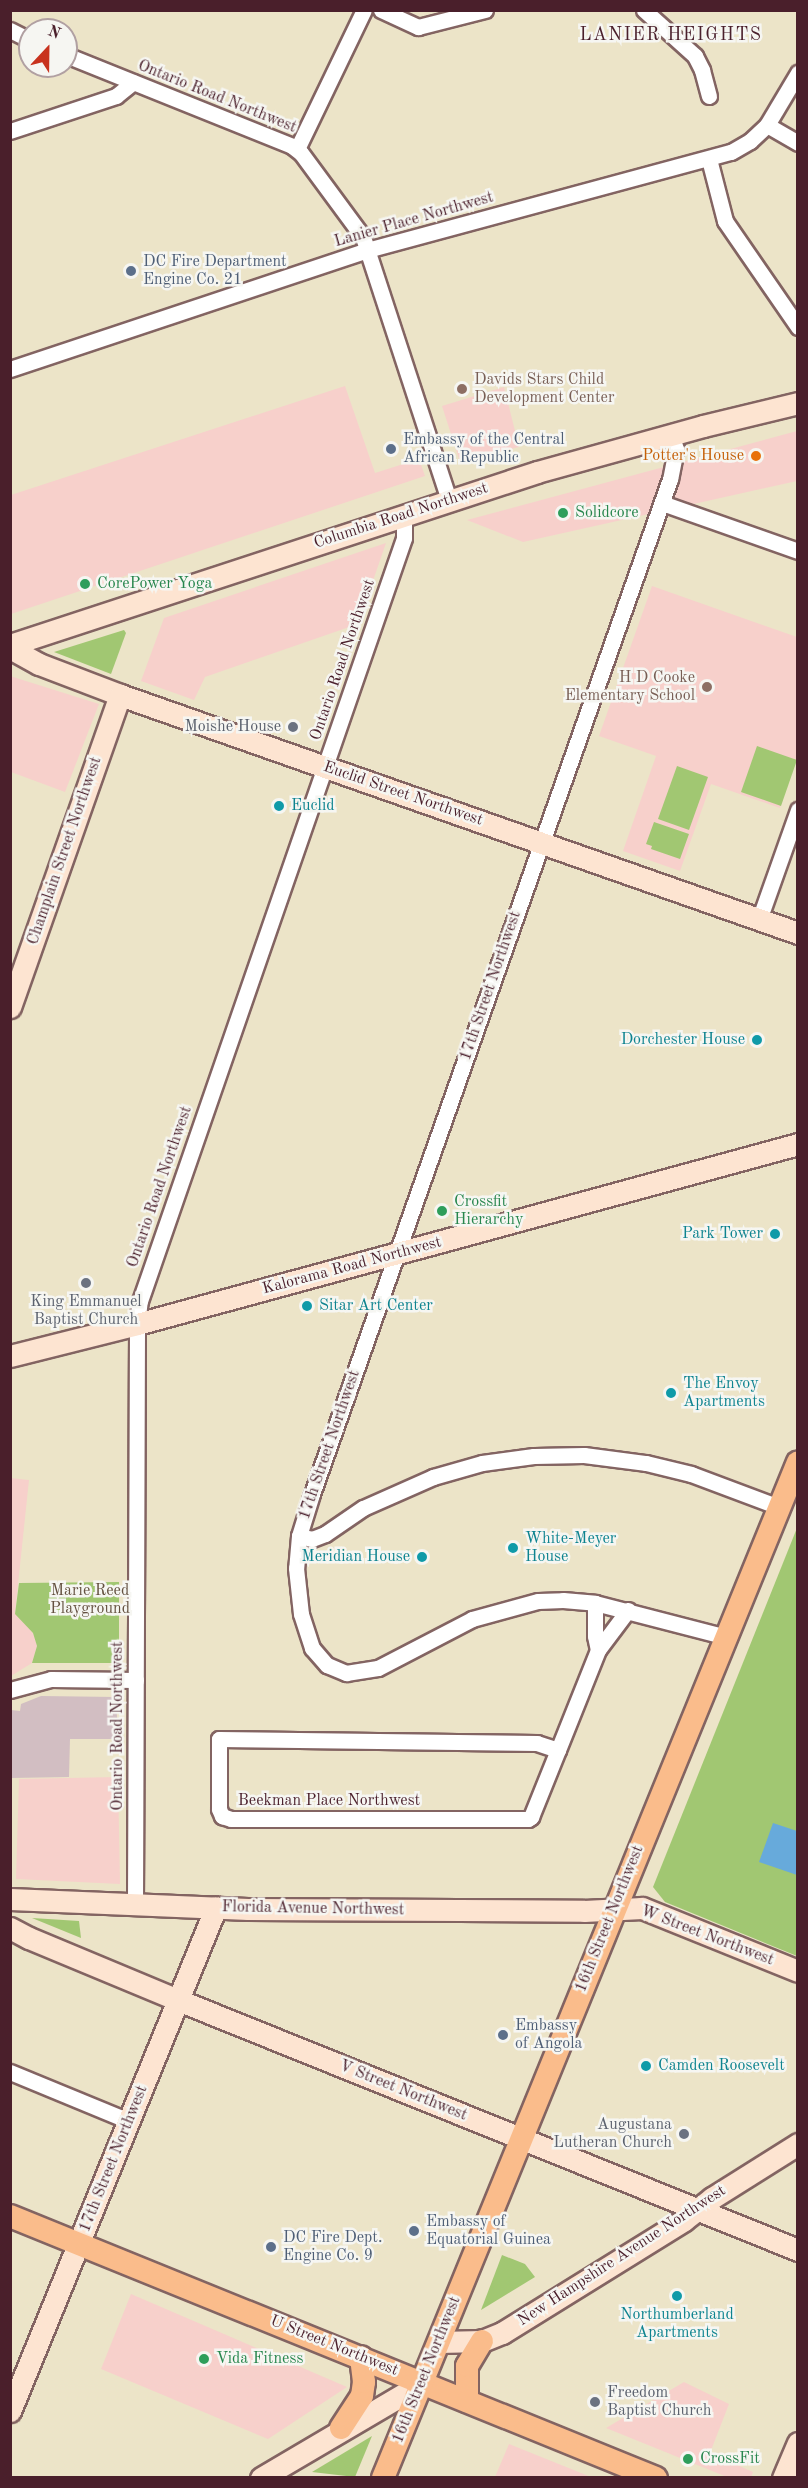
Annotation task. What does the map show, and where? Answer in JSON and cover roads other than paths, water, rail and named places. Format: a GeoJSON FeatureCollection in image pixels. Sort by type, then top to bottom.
{"type":"FeatureCollection","features":[{"type":"Feature","properties":{"kind":"main road","name":"16th Street Northwest"},"geometry":{"type":"LineString","coordinates":[[383,2478],[798,1461]]}},
{"type":"Feature","properties":{"kind":"main road","name":"U Street Northwest"},"geometry":{"type":"LineString","coordinates":[[10,2216],[656,2478]]}},
{"type":"Feature","properties":{"kind":"main road"},"geometry":{"type":"LineString","coordinates":[[467,2401],[467,2366],[482,2341]]}},
{"type":"Feature","properties":{"kind":"main road"},"geometry":{"type":"LineString","coordinates":[[341,2428],[362,2396],[364,2382],[361,2358]]}},
{"type":"Feature","properties":{"kind":"street"},"geometry":{"type":"LineString","coordinates":[[297,149],[364,10]]}},
{"type":"Feature","properties":{"kind":"street"},"geometry":{"type":"LineString","coordinates":[[381,10],[418,27],[485,10]]}},
{"type":"Feature","properties":{"kind":"street"},"geometry":{"type":"LineString","coordinates":[[644,10],[695,57],[702,70],[709,96]]}},
{"type":"Feature","properties":{"kind":"street","name":"Ontario Road Northwest"},"geometry":{"type":"LineString","coordinates":[[78,59],[297,149],[357,227],[367,250],[449,500]]}},
{"type":"Feature","properties":{"kind":"street","name":"Lanier Place Northwest"},"geometry":{"type":"LineString","coordinates":[[10,369],[367,250],[709,159],[744,145],[767,125],[798,73]]}},
{"type":"Feature","properties":{"kind":"street"},"geometry":{"type":"LineString","coordinates":[[10,131],[116,96],[133,82]]}},
{"type":"Feature","properties":{"kind":"street"},"geometry":{"type":"LineString","coordinates":[[767,125],[798,143]]}},
{"type":"Feature","properties":{"kind":"street"},"geometry":{"type":"LineString","coordinates":[[709,159],[723,216],[798,327]]}},
{"type":"Feature","properties":{"kind":"street","name":"Columbia Road Northwest"},"geometry":{"type":"LineString","coordinates":[[10,647],[449,500],[671,435],[798,403]]}},
{"type":"Feature","properties":{"kind":"street","name":"17th Street Northwest"},"geometry":{"type":"LineString","coordinates":[[671,435],[676,449],[675,464],[299,1536],[296,1580],[303,1625],[315,1653],[327,1665],[340,1671],[359,1673],[378,1668],[472,1619],[521,1604],[563,1600],[595,1603],[628,1610],[726,1637]]}},
{"type":"Feature","properties":{"kind":"street"},"geometry":{"type":"LineString","coordinates":[[662,503],[798,551]]}},
{"type":"Feature","properties":{"kind":"street","name":"Ontario Road Northwest"},"geometry":{"type":"LineString","coordinates":[[135,1904],[136,1324],[143,1290],[404,538],[404,514]]}},
{"type":"Feature","properties":{"kind":"street","name":"Euclid Street Northwest"},"geometry":{"type":"LineString","coordinates":[[10,647],[39,664],[120,695],[798,933]]}},
{"type":"Feature","properties":{"kind":"street","name":"Champlain Street Northwest"},"geometry":{"type":"LineString","coordinates":[[10,1007],[120,695]]}},
{"type":"Feature","properties":{"kind":"street"},"geometry":{"type":"LineString","coordinates":[[759,920],[798,810]]}},
{"type":"Feature","properties":{"kind":"street","name":"Kalorama Road Northwest"},"geometry":{"type":"LineString","coordinates":[[10,1356],[136,1324],[798,1144]]}},
{"type":"Feature","properties":{"kind":"street"},"geometry":{"type":"LineString","coordinates":[[299,1536],[312,1539],[325,1534],[363,1508],[433,1477],[482,1463],[534,1456],[600,1455],[646,1463],[691,1474],[779,1507]]}},
{"type":"Feature","properties":{"kind":"street","name":"Beekman Place Northwest"},"geometry":{"type":"LineString","coordinates":[[595,1603],[595,1636],[598,1650]]}},
{"type":"Feature","properties":{"kind":"street","name":"Beekman Place Northwest"},"geometry":{"type":"LineString","coordinates":[[558,1750],[537,1743],[219,1739],[219,1809],[222,1816],[231,1819],[528,1819],[558,1750],[598,1650],[628,1610]]}},
{"type":"Feature","properties":{"kind":"street"},"geometry":{"type":"LineString","coordinates":[[10,1690],[51,1678],[136,1680]]}},
{"type":"Feature","properties":{"kind":"street","name":"Florida Avenue Northwest"},"geometry":{"type":"LineString","coordinates":[[10,1899],[216,1907],[615,1909]]}},
{"type":"Feature","properties":{"kind":"street","name":"17th Street Northwest"},"geometry":{"type":"LineString","coordinates":[[12,2405],[216,1907]]}},
{"type":"Feature","properties":{"kind":"street","name":"W Street Northwest"},"geometry":{"type":"LineString","coordinates":[[615,1909],[642,1908],[798,1971]]}},
{"type":"Feature","properties":{"kind":"street","name":"V Street Northwest"},"geometry":{"type":"LineString","coordinates":[[10,1928],[178,2000],[798,2250]]}},
{"type":"Feature","properties":{"kind":"street"},"geometry":{"type":"LineString","coordinates":[[10,2073],[129,2121]]}},
{"type":"Feature","properties":{"kind":"street","name":"New Hampshire Avenue Northwest"},"geometry":{"type":"LineString","coordinates":[[439,2342],[482,2341],[502,2332],[798,2144]]}},
{"type":"Feature","properties":{"kind":"street"},"geometry":{"type":"LineString","coordinates":[[261,2478],[341,2428],[363,2419],[422,2383]]}},
{"type":"Feature","properties":{"kind":"street"},"geometry":{"type":"LineString","coordinates":[[783,2478],[798,2443]]}},
{"type":"Feature","properties":{"kind":"water"},"geometry":{"type":"Polygon","coordinates":[[[773,1823],[797,1831],[797,1875],[759,1862],[773,1823]]]}},
{"type":"Feature","properties":{"kind":"place","name":"DC Fire Department Engine Co. 21"},"geometry":{"type":"Point","coordinates":[131,271]}},
{"type":"Feature","properties":{"kind":"place","name":"Davids Stars Child Development Center"},"geometry":{"type":"Point","coordinates":[462,389]}},
{"type":"Feature","properties":{"kind":"place","name":"Embassy of the Central African Republic"},"geometry":{"type":"Point","coordinates":[391,449]}},
{"type":"Feature","properties":{"kind":"place","name":"Potter's House"},"geometry":{"type":"Point","coordinates":[756,456]}},
{"type":"Feature","properties":{"kind":"place","name":"Solidcore"},"geometry":{"type":"Point","coordinates":[563,513]}},
{"type":"Feature","properties":{"kind":"place","name":"CorePower Yoga"},"geometry":{"type":"Point","coordinates":[85,584]}},
{"type":"Feature","properties":{"kind":"place","name":"H D Cooke Elementary School"},"geometry":{"type":"Point","coordinates":[707,687]}},
{"type":"Feature","properties":{"kind":"place","name":"Moishe House"},"geometry":{"type":"Point","coordinates":[293,727]}},
{"type":"Feature","properties":{"kind":"place","name":"Euclid"},"geometry":{"type":"Point","coordinates":[279,806]}},
{"type":"Feature","properties":{"kind":"place","name":"Dorchester House"},"geometry":{"type":"Point","coordinates":[757,1040]}},
{"type":"Feature","properties":{"kind":"place","name":"Crossfit Hierarchy"},"geometry":{"type":"Point","coordinates":[442,1211]}},
{"type":"Feature","properties":{"kind":"place","name":"Park Tower"},"geometry":{"type":"Point","coordinates":[775,1234]}},
{"type":"Feature","properties":{"kind":"place","name":"King Emmanuel Baptist Church"},"geometry":{"type":"Point","coordinates":[86,1283]}},
{"type":"Feature","properties":{"kind":"place","name":"Sitar Art Center"},"geometry":{"type":"Point","coordinates":[307,1306]}},
{"type":"Feature","properties":{"kind":"place","name":"The Envoy Apartments"},"geometry":{"type":"Point","coordinates":[671,1393]}},
{"type":"Feature","properties":{"kind":"place","name":"White-Meyer House"},"geometry":{"type":"Point","coordinates":[513,1548]}},
{"type":"Feature","properties":{"kind":"place","name":"Meridian House"},"geometry":{"type":"Point","coordinates":[422,1557]}},
{"type":"Feature","properties":{"kind":"place","name":"Embassy of Angola"},"geometry":{"type":"Point","coordinates":[503,2035]}},
{"type":"Feature","properties":{"kind":"place","name":"Camden Roosevelt"},"geometry":{"type":"Point","coordinates":[646,2066]}},
{"type":"Feature","properties":{"kind":"place","name":"Augustana Lutheran Church"},"geometry":{"type":"Point","coordinates":[684,2134]}},
{"type":"Feature","properties":{"kind":"place","name":"Embassy of Equatorial Guinea"},"geometry":{"type":"Point","coordinates":[414,2231]}},
{"type":"Feature","properties":{"kind":"place","name":"DC Fire Dept. Engine Co. 9"},"geometry":{"type":"Point","coordinates":[271,2247]}},
{"type":"Feature","properties":{"kind":"place","name":"Northumberland Apartments"},"geometry":{"type":"Point","coordinates":[677,2296]}},
{"type":"Feature","properties":{"kind":"place","name":"Vida Fitness"},"geometry":{"type":"Point","coordinates":[204,2359]}},
{"type":"Feature","properties":{"kind":"place","name":"Freedom Baptist Church"},"geometry":{"type":"Point","coordinates":[595,2402]}},
{"type":"Feature","properties":{"kind":"place","name":"CrossFit"},"geometry":{"type":"Point","coordinates":[688,2459]}},
{"type":"Feature","properties":{"kind":"district","name":"LANIER HEIGHTS"},"geometry":{"type":"Point","coordinates":[671,35]}},
{"type":"Feature","properties":{"kind":"park label","name":"Marie Reed Playground"},"geometry":{"type":"Point","coordinates":[90,1600]}}]}
